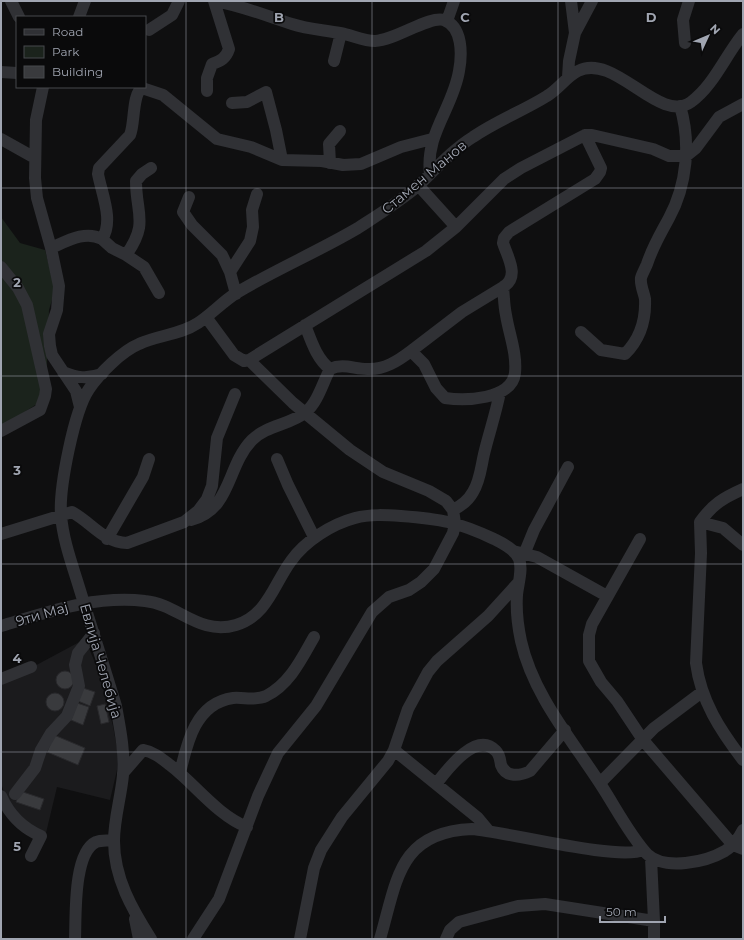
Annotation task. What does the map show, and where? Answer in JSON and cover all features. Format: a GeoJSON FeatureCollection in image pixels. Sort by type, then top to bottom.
{"type":"FeatureCollection","features":[{"type":"Feature","properties":{"kind":"street"},"geometry":{"type":"LineString","coordinates":[[11,1],[18,16]]}},
{"type":"Feature","properties":{"kind":"street"},"geometry":{"type":"LineString","coordinates":[[79,16],[85,1]]}},
{"type":"Feature","properties":{"kind":"street"},"geometry":{"type":"LineString","coordinates":[[148,30],[172,15],[179,1]]}},
{"type":"Feature","properties":{"kind":"street"},"geometry":{"type":"LineString","coordinates":[[217,1],[272,16],[294,25],[341,33],[368,40],[383,40],[405,33],[426,22],[437,19],[447,21],[455,29],[459,38],[461,51],[459,72],[450,98],[432,139],[429,160],[430,174]]}},
{"type":"Feature","properties":{"kind":"street"},"geometry":{"type":"LineString","coordinates":[[207,91],[209,69],[212,64],[221,61],[228,55],[230,49],[217,1]]}},
{"type":"Feature","properties":{"kind":"street"},"geometry":{"type":"LineString","coordinates":[[571,1],[576,33]]}},
{"type":"Feature","properties":{"kind":"street"},"geometry":{"type":"LineString","coordinates":[[568,78],[568,65],[576,33],[592,1]]}},
{"type":"Feature","properties":{"kind":"street"},"geometry":{"type":"LineString","coordinates":[[685,43],[683,20],[689,1]]}},
{"type":"Feature","properties":{"kind":"street"},"geometry":{"type":"LineString","coordinates":[[447,21],[455,2]]}},
{"type":"Feature","properties":{"kind":"street"},"geometry":{"type":"LineString","coordinates":[[334,60],[341,33]]}},
{"type":"Feature","properties":{"kind":"street"},"geometry":{"type":"LineString","coordinates":[[581,332],[601,350],[625,354],[633,346],[640,334],[644,314],[645,298],[641,279],[654,243],[676,204],[682,182],[686,156],[685,136],[680,106],[688,104],[701,93],[743,34]]}},
{"type":"Feature","properties":{"kind":"street","name":"Стамен Манов"},"geometry":{"type":"LineString","coordinates":[[80,407],[89,390],[102,374],[134,346],[195,325],[236,294],[359,227],[393,205],[418,185],[446,158],[474,136],[551,94],[568,78],[580,70],[589,67],[601,69],[658,100],[680,106]]}},
{"type":"Feature","properties":{"kind":"street"},"geometry":{"type":"LineString","coordinates":[[1,72],[16,73]]}},
{"type":"Feature","properties":{"kind":"street"},"geometry":{"type":"LineString","coordinates":[[43,88],[36,120],[35,158],[37,198],[58,276],[59,299],[49,334],[52,355],[76,391],[80,407]]}},
{"type":"Feature","properties":{"kind":"street"},"geometry":{"type":"LineString","coordinates":[[102,239],[108,228],[108,221],[98,174],[99,168],[130,135],[137,92],[142,88],[163,95],[217,139],[251,147],[282,160],[343,165],[361,164],[401,147],[432,139]]}},
{"type":"Feature","properties":{"kind":"street"},"geometry":{"type":"LineString","coordinates":[[232,103],[247,102],[266,92],[282,160]]}},
{"type":"Feature","properties":{"kind":"street"},"geometry":{"type":"LineString","coordinates":[[206,318],[234,355],[244,361],[249,360],[305,324],[426,252],[456,227],[504,179],[521,168],[585,135],[638,145],[653,149],[669,156],[686,156],[696,148],[719,117],[743,104]]}},
{"type":"Feature","properties":{"kind":"street"},"geometry":{"type":"LineString","coordinates":[[330,163],[329,144],[340,131]]}},
{"type":"Feature","properties":{"kind":"street"},"geometry":{"type":"LineString","coordinates":[[1,534],[72,512],[107,539],[117,543],[128,543],[184,522],[202,517],[215,508],[239,460],[252,440],[265,431],[305,413],[313,403],[330,369],[337,366],[368,370],[390,366],[411,352],[462,312],[510,283],[513,276],[503,243],[509,232],[595,179],[600,172],[599,163],[585,135]]}},
{"type":"Feature","properties":{"kind":"street"},"geometry":{"type":"LineString","coordinates":[[1,139],[35,158]]}},
{"type":"Feature","properties":{"kind":"street"},"geometry":{"type":"LineString","coordinates":[[126,255],[133,245],[141,220],[136,181],[142,174],[151,168]]}},
{"type":"Feature","properties":{"kind":"street"},"geometry":{"type":"LineString","coordinates":[[418,185],[456,227]]}},
{"type":"Feature","properties":{"kind":"street"},"geometry":{"type":"LineString","coordinates":[[230,272],[250,241],[253,227],[252,210],[257,194]]}},
{"type":"Feature","properties":{"kind":"street"},"geometry":{"type":"LineString","coordinates":[[188,197],[183,212],[192,225],[222,255],[230,272],[236,294]]}},
{"type":"Feature","properties":{"kind":"street"},"geometry":{"type":"LineString","coordinates":[[51,248],[74,238],[91,234],[102,239],[112,248],[144,267],[159,293]]}},
{"type":"Feature","properties":{"kind":"street"},"geometry":{"type":"LineString","coordinates":[[1,431],[40,410],[46,396],[46,389],[27,305],[18,288],[2,271]]}},
{"type":"Feature","properties":{"kind":"street"},"geometry":{"type":"LineString","coordinates":[[411,352],[424,364],[436,388],[445,398],[468,400],[500,392],[513,379],[515,373],[512,340],[506,316],[503,287]]}},
{"type":"Feature","properties":{"kind":"street"},"geometry":{"type":"LineString","coordinates":[[305,324],[317,353],[324,364],[330,369]]}},
{"type":"Feature","properties":{"kind":"street"},"geometry":{"type":"LineString","coordinates":[[32,326],[49,334]]}},
{"type":"Feature","properties":{"kind":"street"},"geometry":{"type":"LineString","coordinates":[[193,939],[218,899],[270,768],[278,754],[316,706],[372,612],[389,597],[409,590],[429,575],[442,557],[453,534],[455,523],[453,510],[446,501],[439,496],[383,472],[367,462],[305,413],[249,360]]}},
{"type":"Feature","properties":{"kind":"street"},"geometry":{"type":"LineString","coordinates":[[63,372],[76,378],[94,377],[102,374]]}},
{"type":"Feature","properties":{"kind":"street"},"geometry":{"type":"LineString","coordinates":[[453,510],[464,505],[473,492],[479,477],[484,453],[495,421],[500,392]]}},
{"type":"Feature","properties":{"kind":"street"},"geometry":{"type":"LineString","coordinates":[[184,522],[198,511],[207,499],[212,486],[216,438],[235,394]]}},
{"type":"Feature","properties":{"kind":"street","name":"Евлија Челебија"},"geometry":{"type":"LineString","coordinates":[[80,407],[63,479],[61,515],[69,554],[116,706],[123,750],[123,773],[114,840],[119,875],[125,894],[136,914],[135,923],[139,939]]}},
{"type":"Feature","properties":{"kind":"street"},"geometry":{"type":"LineString","coordinates":[[278,458],[288,485],[314,537]]}},
{"type":"Feature","properties":{"kind":"street"},"geometry":{"type":"LineString","coordinates":[[107,539],[143,477],[149,459]]}},
{"type":"Feature","properties":{"kind":"street"},"geometry":{"type":"LineString","coordinates":[[568,467],[534,530],[519,552],[520,568],[517,598],[519,627],[525,656],[533,678],[564,730],[647,854],[654,921],[654,939]]}},
{"type":"Feature","properties":{"kind":"street"},"geometry":{"type":"LineString","coordinates":[[743,489],[720,499],[708,510],[700,522],[701,553],[696,663],[702,692],[721,730],[743,760]]}},
{"type":"Feature","properties":{"kind":"street","name":"9ти Мај"},"geometry":{"type":"LineString","coordinates":[[1,626],[84,603],[110,600],[148,601],[171,609],[190,620],[205,625],[233,626],[253,618],[260,611],[292,559],[314,537],[343,522],[368,516],[425,517],[455,523],[500,542],[519,552],[536,557],[607,596]]}},
{"type":"Feature","properties":{"kind":"street"},"geometry":{"type":"LineString","coordinates":[[700,522],[723,528],[743,545]]}},
{"type":"Feature","properties":{"kind":"street"},"geometry":{"type":"LineString","coordinates":[[640,539],[607,596],[589,635],[589,661],[601,682],[617,701],[643,740],[738,847]]}},
{"type":"Feature","properties":{"kind":"street"},"geometry":{"type":"LineString","coordinates":[[300,939],[314,868],[321,850],[342,817],[388,761],[394,750],[408,709],[428,672],[437,661],[488,616],[518,583]]}},
{"type":"Feature","properties":{"kind":"street"},"geometry":{"type":"LineString","coordinates":[[15,794],[35,768],[51,733],[67,716],[79,686],[74,665],[78,653],[94,633]]}},
{"type":"Feature","properties":{"kind":"street"},"geometry":{"type":"LineString","coordinates":[[180,773],[190,735],[201,716],[214,704],[226,699],[258,698],[266,696],[278,688],[298,666],[314,637]]}},
{"type":"Feature","properties":{"kind":"street"},"geometry":{"type":"LineString","coordinates":[[1,679],[31,667]]}},
{"type":"Feature","properties":{"kind":"street"},"geometry":{"type":"LineString","coordinates":[[600,783],[654,728],[702,692]]}},
{"type":"Feature","properties":{"kind":"street"},"geometry":{"type":"LineString","coordinates":[[436,784],[451,765],[466,750],[482,746],[491,747],[497,752],[502,767],[507,773],[516,776],[524,774],[530,771],[564,730]]}},
{"type":"Feature","properties":{"kind":"street"},"geometry":{"type":"LineString","coordinates":[[123,773],[144,750],[152,751],[180,773],[230,818],[247,827]]}},
{"type":"Feature","properties":{"kind":"street"},"geometry":{"type":"LineString","coordinates":[[394,750],[478,818],[488,830]]}},
{"type":"Feature","properties":{"kind":"street"},"geometry":{"type":"LineString","coordinates":[[1,796],[10,813],[20,824],[41,836],[31,856]]}},
{"type":"Feature","properties":{"kind":"street"},"geometry":{"type":"LineString","coordinates":[[380,939],[402,869],[414,850],[429,837],[456,829],[488,830],[604,851],[647,854],[667,863],[700,861],[738,847]]}},
{"type":"Feature","properties":{"kind":"street"},"geometry":{"type":"LineString","coordinates":[[738,847],[743,830]]}},
{"type":"Feature","properties":{"kind":"street"},"geometry":{"type":"LineString","coordinates":[[75,939],[78,889],[82,862],[90,847],[95,843],[114,840]]}},
{"type":"Feature","properties":{"kind":"street"},"geometry":{"type":"LineString","coordinates":[[446,939],[450,930],[459,922],[518,906],[545,904],[654,921]]}},
{"type":"Feature","properties":{"kind":"street"},"geometry":{"type":"LineString","coordinates":[[136,914],[151,939]]}},
{"type":"Feature","properties":{"kind":"shaded area"},"geometry":{"type":"Polygon","coordinates":[[[85,639],[99,672],[113,726],[117,748],[117,770],[110,800],[57,787],[46,833],[22,821],[6,798],[1,783],[1,684],[85,639]]]}},
{"type":"Feature","properties":{"kind":"green space"},"geometry":{"type":"Polygon","coordinates":[[[1,217],[20,243],[45,250],[55,289],[49,310],[46,389],[40,402],[1,427],[1,217]]]}},
{"type":"Feature","properties":{"kind":"building"},"geometry":{"type":"Polygon","coordinates":[[[65,671],[71,674],[74,680],[71,686],[65,689],[59,686],[56,680],[59,674],[65,671]]]}},
{"type":"Feature","properties":{"kind":"building"},"geometry":{"type":"Polygon","coordinates":[[[83,688],[95,692],[90,706],[78,701],[83,688]]]}},
{"type":"Feature","properties":{"kind":"building"},"geometry":{"type":"Polygon","coordinates":[[[51,693],[59,693],[64,698],[62,709],[59,711],[51,711],[46,706],[46,698],[51,693]]]}},
{"type":"Feature","properties":{"kind":"building"},"geometry":{"type":"Polygon","coordinates":[[[77,703],[89,707],[83,725],[71,720],[77,703]]]}},
{"type":"Feature","properties":{"kind":"building"},"geometry":{"type":"Polygon","coordinates":[[[105,704],[109,722],[101,724],[97,706],[105,704]]]}},
{"type":"Feature","properties":{"kind":"building"},"geometry":{"type":"Polygon","coordinates":[[[54,735],[85,748],[78,765],[47,752],[54,735]]]}},
{"type":"Feature","properties":{"kind":"building"},"geometry":{"type":"Polygon","coordinates":[[[20,791],[44,799],[40,810],[16,802],[20,791]]]}}]}
